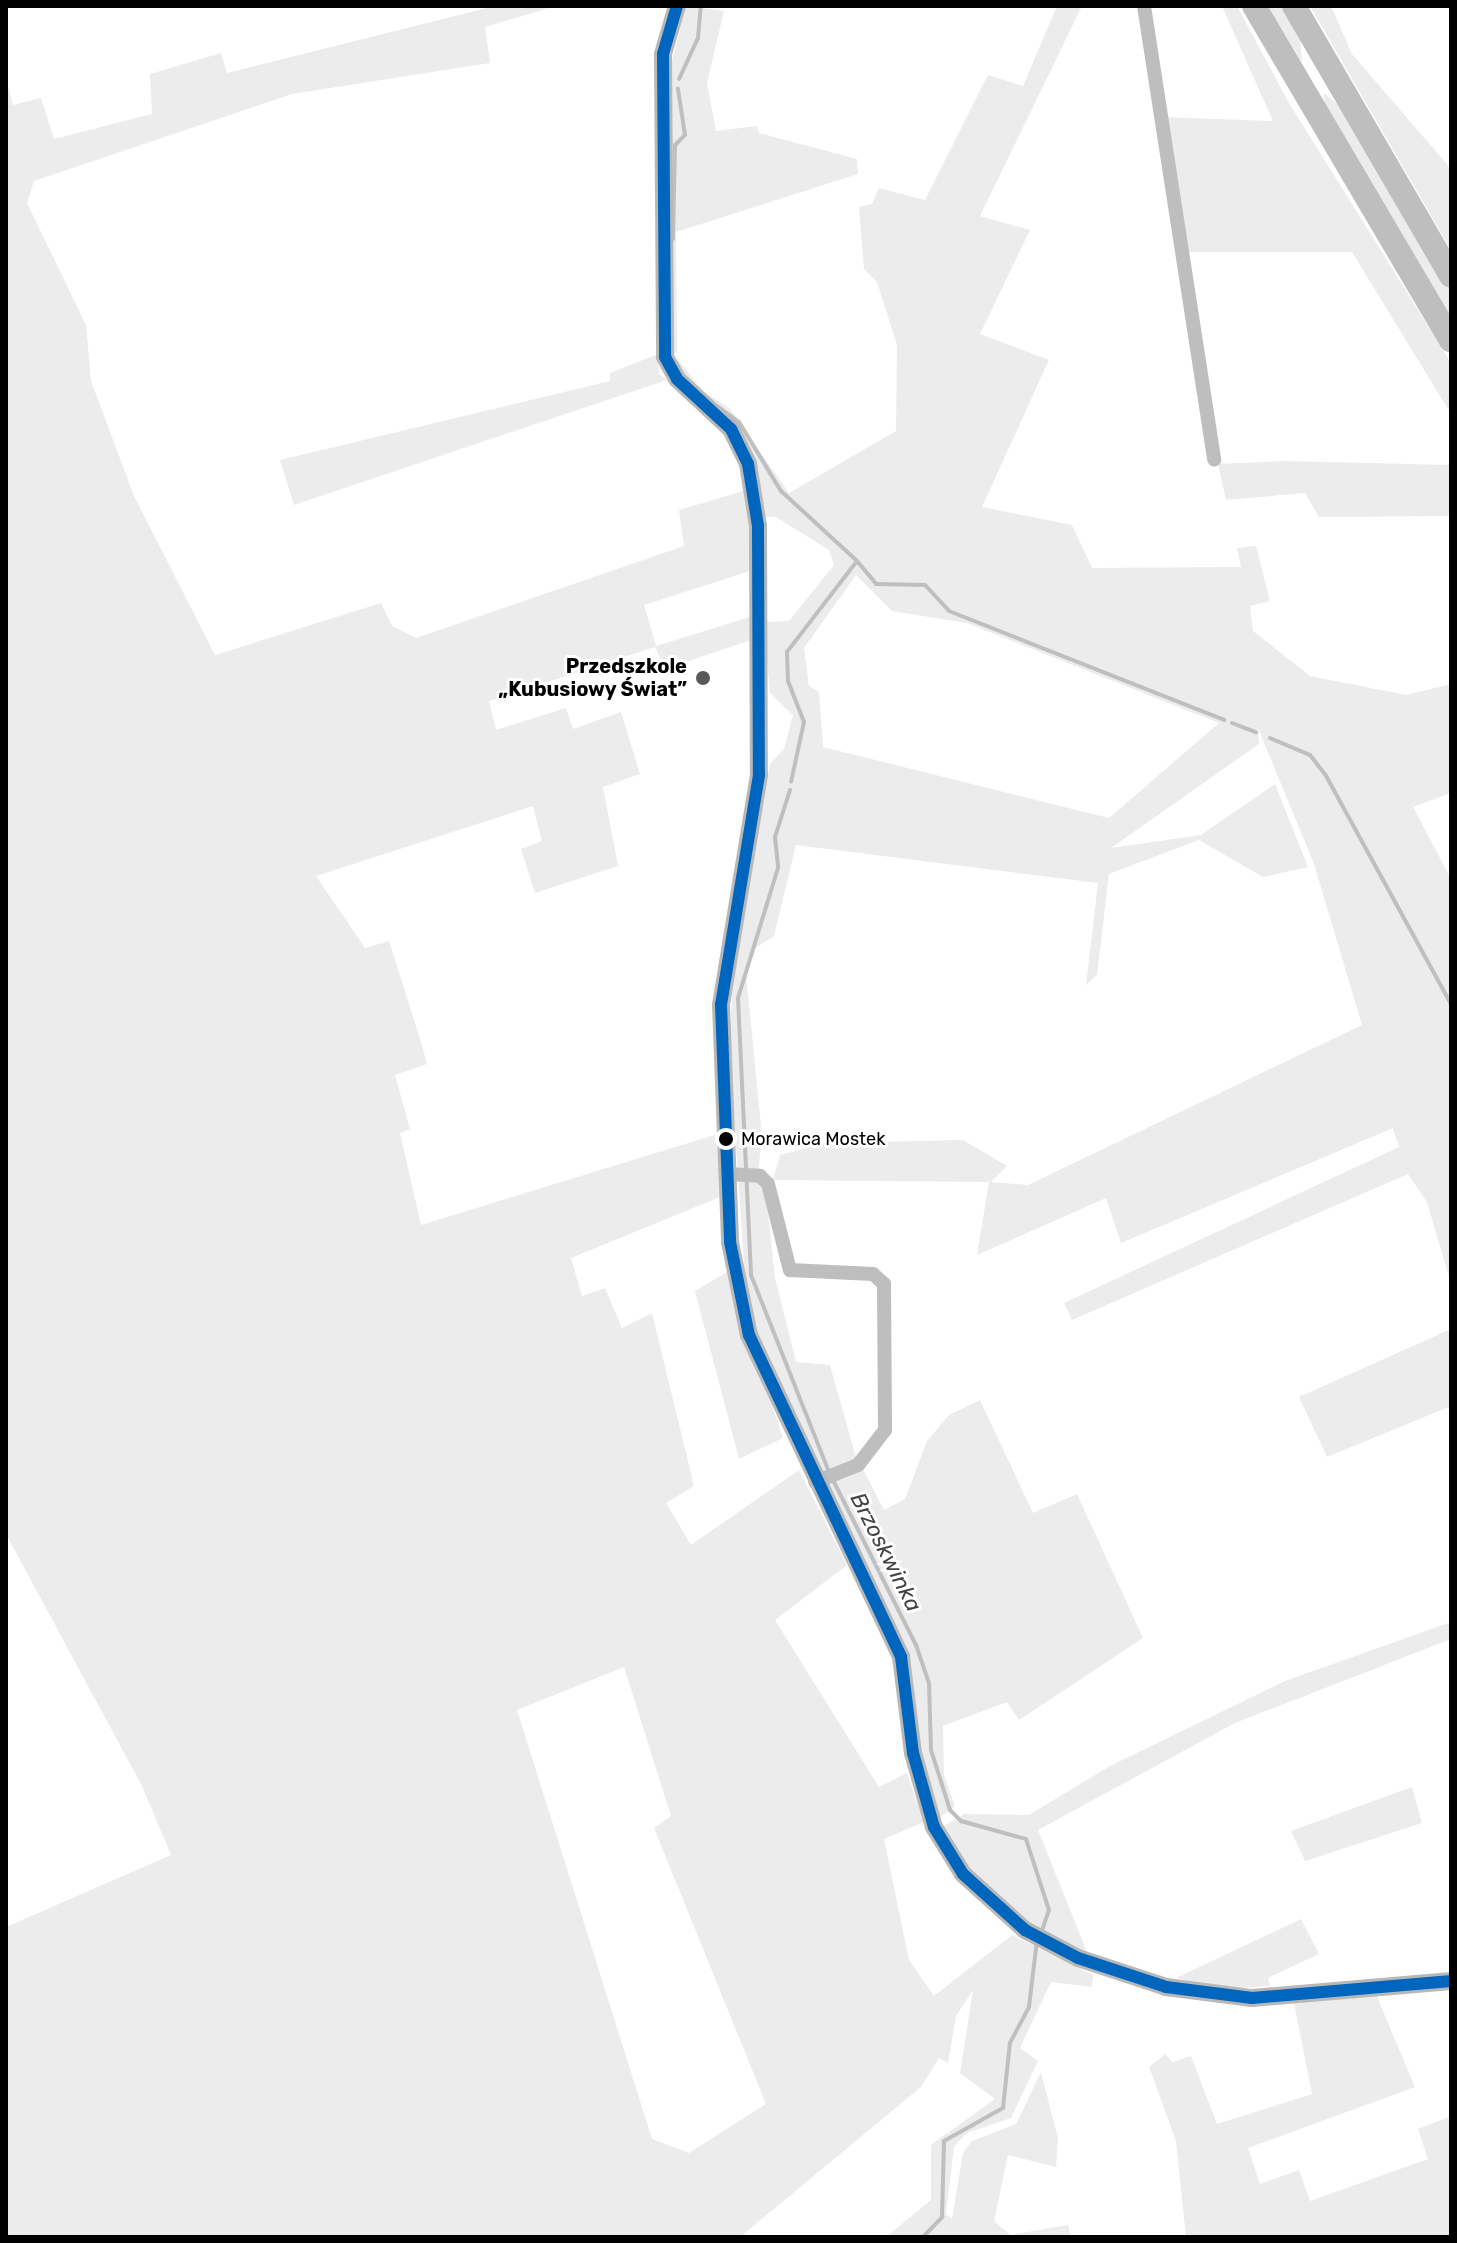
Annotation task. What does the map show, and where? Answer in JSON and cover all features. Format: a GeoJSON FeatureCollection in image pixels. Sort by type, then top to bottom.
{"type":"FeatureCollection","features":[{"type":"Feature","properties":{"kind":"highway"},"geometry":{"type":"LineString","coordinates":[[1254,6],[1451,340]]}},
{"type":"Feature","properties":{"kind":"highway"},"geometry":{"type":"LineString","coordinates":[[1294,6],[1451,276]]}},
{"type":"Feature","properties":{"kind":"street"},"geometry":{"type":"LineString","coordinates":[[677,6],[663,54],[661,97],[665,357],[677,379],[731,429],[748,464],[758,526],[759,775],[721,1005],[742,1175],[730,1242],[749,1335],[826,1478],[901,1657],[913,1753],[934,1827],[963,1874],[1025,1930],[1051,1946],[1126,1975],[1224,1998],[1451,1981]]}},
{"type":"Feature","properties":{"kind":"street"},"geometry":{"type":"LineString","coordinates":[[1144,6],[1214,460]]}},
{"type":"Feature","properties":{"kind":"street"},"geometry":{"type":"LineString","coordinates":[[742,1175],[773,1194],[778,1245],[790,1270],[873,1274],[884,1284],[885,1430],[858,1465],[826,1478]]}},
{"type":"Feature","properties":{"kind":"shaded area"},"geometry":{"type":"Polygon","coordinates":[[[495,6],[556,6],[485,27],[490,63],[292,94],[34,181],[27,203],[86,325],[91,381],[134,496],[215,655],[381,603],[392,626],[416,638],[684,546],[679,510],[750,489],[750,571],[644,605],[656,646],[750,617],[751,640],[665,669],[655,647],[489,701],[496,730],[566,708],[573,729],[621,712],[640,774],[603,787],[618,866],[535,893],[521,849],[542,841],[533,806],[316,876],[365,948],[389,941],[421,1042],[427,1064],[395,1075],[410,1129],[400,1133],[421,1225],[721,1133],[720,1197],[571,1258],[582,1296],[605,1288],[622,1328],[652,1313],[694,1486],[666,1503],[691,1545],[799,1470],[847,1565],[775,1620],[879,1787],[907,1773],[924,1822],[884,1839],[909,1960],[934,1996],[1012,1935],[1093,1975],[1092,1987],[1051,1982],[1020,2048],[1038,2061],[1011,2118],[967,2133],[954,2147],[946,2214],[952,2219],[963,2153],[972,2141],[1016,2124],[1041,2072],[1058,2138],[1056,2167],[1008,2155],[994,2221],[1011,2235],[1068,2225],[1071,2237],[886,2237],[931,2200],[931,2145],[995,2099],[960,2073],[973,1990],[956,2016],[948,2063],[939,2058],[921,2087],[740,2237],[6,2237],[6,1927],[171,1855],[142,1786],[6,1534],[6,79],[13,105],[41,98],[54,139],[152,114],[150,74],[221,53],[227,73],[495,6]],[[624,1667],[517,1710],[652,2139],[689,2153],[766,2104],[654,1828],[671,1816],[624,1667]]]}},
{"type":"Feature","properties":{"kind":"shaded area"},"geometry":{"type":"Polygon","coordinates":[[[686,6],[724,11],[707,83],[716,131],[757,126],[759,133],[857,159],[858,174],[676,232],[677,352],[670,355],[670,69],[686,6]]]}},
{"type":"Feature","properties":{"kind":"shaded area"},"geometry":{"type":"Polygon","coordinates":[[[1057,6],[1082,6],[980,216],[1030,230],[980,334],[1049,360],[982,507],[1072,525],[1092,568],[1241,567],[1237,548],[1256,546],[1270,601],[1250,606],[1253,631],[1310,676],[1406,695],[1451,684],[1451,793],[1413,807],[1451,879],[1451,1284],[1427,1202],[1408,1174],[1072,1320],[1064,1303],[1399,1147],[1393,1128],[1121,1243],[1106,1198],[977,1255],[989,1182],[773,1180],[780,1155],[826,1143],[963,1140],[1007,1166],[991,1182],[1028,1185],[1362,1025],[1314,864],[1258,728],[1259,744],[1111,848],[1201,835],[1275,784],[1308,867],[1263,877],[1199,840],[1109,874],[1097,975],[1086,985],[1098,883],[796,845],[774,936],[754,949],[746,974],[762,1136],[757,1183],[766,1194],[775,1278],[796,1362],[830,1365],[855,1454],[884,1510],[905,1499],[927,1441],[949,1415],[980,1400],[1033,1513],[1077,1494],[1143,1638],[1019,1720],[1007,1702],[943,1726],[944,1775],[955,1806],[939,1818],[924,1775],[903,1648],[761,1345],[746,1293],[729,1045],[734,963],[770,764],[784,749],[793,715],[770,693],[764,622],[789,621],[834,565],[829,550],[776,517],[760,517],[750,463],[673,364],[679,361],[703,391],[730,409],[789,493],[896,431],[897,345],[877,282],[864,269],[859,207],[872,204],[879,188],[925,200],[988,75],[1023,86],[1057,6]],[[856,575],[804,648],[809,686],[819,692],[823,747],[1109,818],[1219,723],[967,623],[892,611],[856,575]]]}},
{"type":"Feature","properties":{"kind":"shaded area"},"geometry":{"type":"Polygon","coordinates":[[[1222,6],[1237,6],[1289,103],[1451,363],[1451,414],[1352,252],[1185,252],[1160,117],[1273,121],[1222,6]]]}},
{"type":"Feature","properties":{"kind":"shaded area"},"geometry":{"type":"Polygon","coordinates":[[[1284,6],[1300,35],[1302,63],[1268,7],[1284,6]]]}},
{"type":"Feature","properties":{"kind":"shaded area"},"geometry":{"type":"Polygon","coordinates":[[[1310,6],[1331,6],[1352,54],[1451,169],[1451,250],[1310,6]]]}},
{"type":"Feature","properties":{"kind":"shaded area"},"geometry":{"type":"Polygon","coordinates":[[[1324,93],[1344,110],[1451,289],[1451,323],[1326,122],[1324,93]]]}},
{"type":"Feature","properties":{"kind":"shaded area"},"geometry":{"type":"Polygon","coordinates":[[[658,354],[659,374],[667,380],[294,505],[280,460],[610,381],[610,373],[658,354]]]}},
{"type":"Feature","properties":{"kind":"shaded area"},"geometry":{"type":"Polygon","coordinates":[[[1284,461],[1451,465],[1451,516],[1319,517],[1305,493],[1226,500],[1218,464],[1284,461]]]}},
{"type":"Feature","properties":{"kind":"shaded area"},"geometry":{"type":"Polygon","coordinates":[[[727,1272],[783,1438],[739,1459],[695,1291],[727,1272]]]}},
{"type":"Feature","properties":{"kind":"shaded area"},"geometry":{"type":"Polygon","coordinates":[[[1451,1329],[1451,1406],[1327,1457],[1299,1397],[1451,1329]]]}},
{"type":"Feature","properties":{"kind":"shaded area"},"geometry":{"type":"Polygon","coordinates":[[[1451,1622],[1451,1639],[1235,1723],[1038,1830],[1087,1952],[1029,1926],[965,1863],[944,1826],[964,1814],[1029,1815],[1110,1766],[1285,1681],[1451,1622]]]}},
{"type":"Feature","properties":{"kind":"shaded area"},"geometry":{"type":"Polygon","coordinates":[[[1412,1787],[1422,1823],[1305,1861],[1291,1831],[1412,1787]]]}},
{"type":"Feature","properties":{"kind":"shaded area"},"geometry":{"type":"Polygon","coordinates":[[[1301,1919],[1319,1954],[1268,1978],[1270,1986],[1222,1989],[1176,1978],[1301,1919]]]}},
{"type":"Feature","properties":{"kind":"shaded area"},"geometry":{"type":"Polygon","coordinates":[[[1375,1992],[1415,2087],[1248,2148],[1260,2184],[1299,2170],[1310,2201],[1428,2159],[1418,2129],[1451,2116],[1451,2237],[1186,2237],[1176,2141],[1149,2067],[1165,2054],[1173,2062],[1191,2056],[1217,2124],[1312,2094],[1294,2003],[1375,1992]]]}},
{"type":"Feature","properties":{"kind":"waterway","name":"Brzoskwinka"},"geometry":{"type":"LineString","coordinates":[[679,79],[698,38],[701,6]]}},
{"type":"Feature","properties":{"kind":"waterway","name":"Brzoskwinka"},"geometry":{"type":"LineString","coordinates":[[673,239],[675,145],[685,135],[678,89]]}},
{"type":"Feature","properties":{"kind":"waterway","name":"Brzoskwinka"},"geometry":{"type":"LineString","coordinates":[[717,406],[739,422],[781,491],[857,561],[787,652],[788,681],[804,722],[791,782]]}},
{"type":"Feature","properties":{"kind":"waterway"},"geometry":{"type":"LineString","coordinates":[[857,561],[876,584],[925,585],[949,611],[1224,720]]}},
{"type":"Feature","properties":{"kind":"waterway"},"geometry":{"type":"LineString","coordinates":[[1232,723],[1256,732]]}},
{"type":"Feature","properties":{"kind":"waterway"},"geometry":{"type":"LineString","coordinates":[[1270,738],[1310,755],[1325,774],[1451,1004]]}},
{"type":"Feature","properties":{"kind":"waterway","name":"Brzoskwinka"},"geometry":{"type":"LineString","coordinates":[[790,790],[775,837],[778,868],[738,998],[751,1275],[829,1472]]}},
{"type":"Feature","properties":{"kind":"waterway","name":"Brzoskwinka"},"geometry":{"type":"LineString","coordinates":[[833,1480],[916,1645],[929,1683],[931,1750],[950,1810],[961,1821],[1026,1839],[1049,1910],[1041,1933]]}},
{"type":"Feature","properties":{"kind":"waterway","name":"Brzoskwinka"},"geometry":{"type":"LineString","coordinates":[[923,2237],[942,2217],[944,2141],[1003,2108],[1010,2043],[1029,2007],[1037,1940]]}},
{"type":"Feature","properties":{"kind":"transit line"},"geometry":{"type":"LineString","coordinates":[[677,6],[663,54],[665,357],[677,379],[731,429],[748,464],[758,526],[759,775],[721,1005],[730,1242],[749,1335],[901,1657],[913,1753],[934,1827],[963,1874],[1025,1930],[1078,1958],[1166,1987],[1252,1998],[1451,1981]]}},
{"type":"Feature","properties":{"kind":"place","name":"Przedszkole „Kubusiowy Świat”"},"geometry":{"type":"Point","coordinates":[703,678]}},
{"type":"Feature","properties":{"kind":"place","name":"Morawica Mostek"},"geometry":{"type":"Point","coordinates":[726,1139]}}]}
